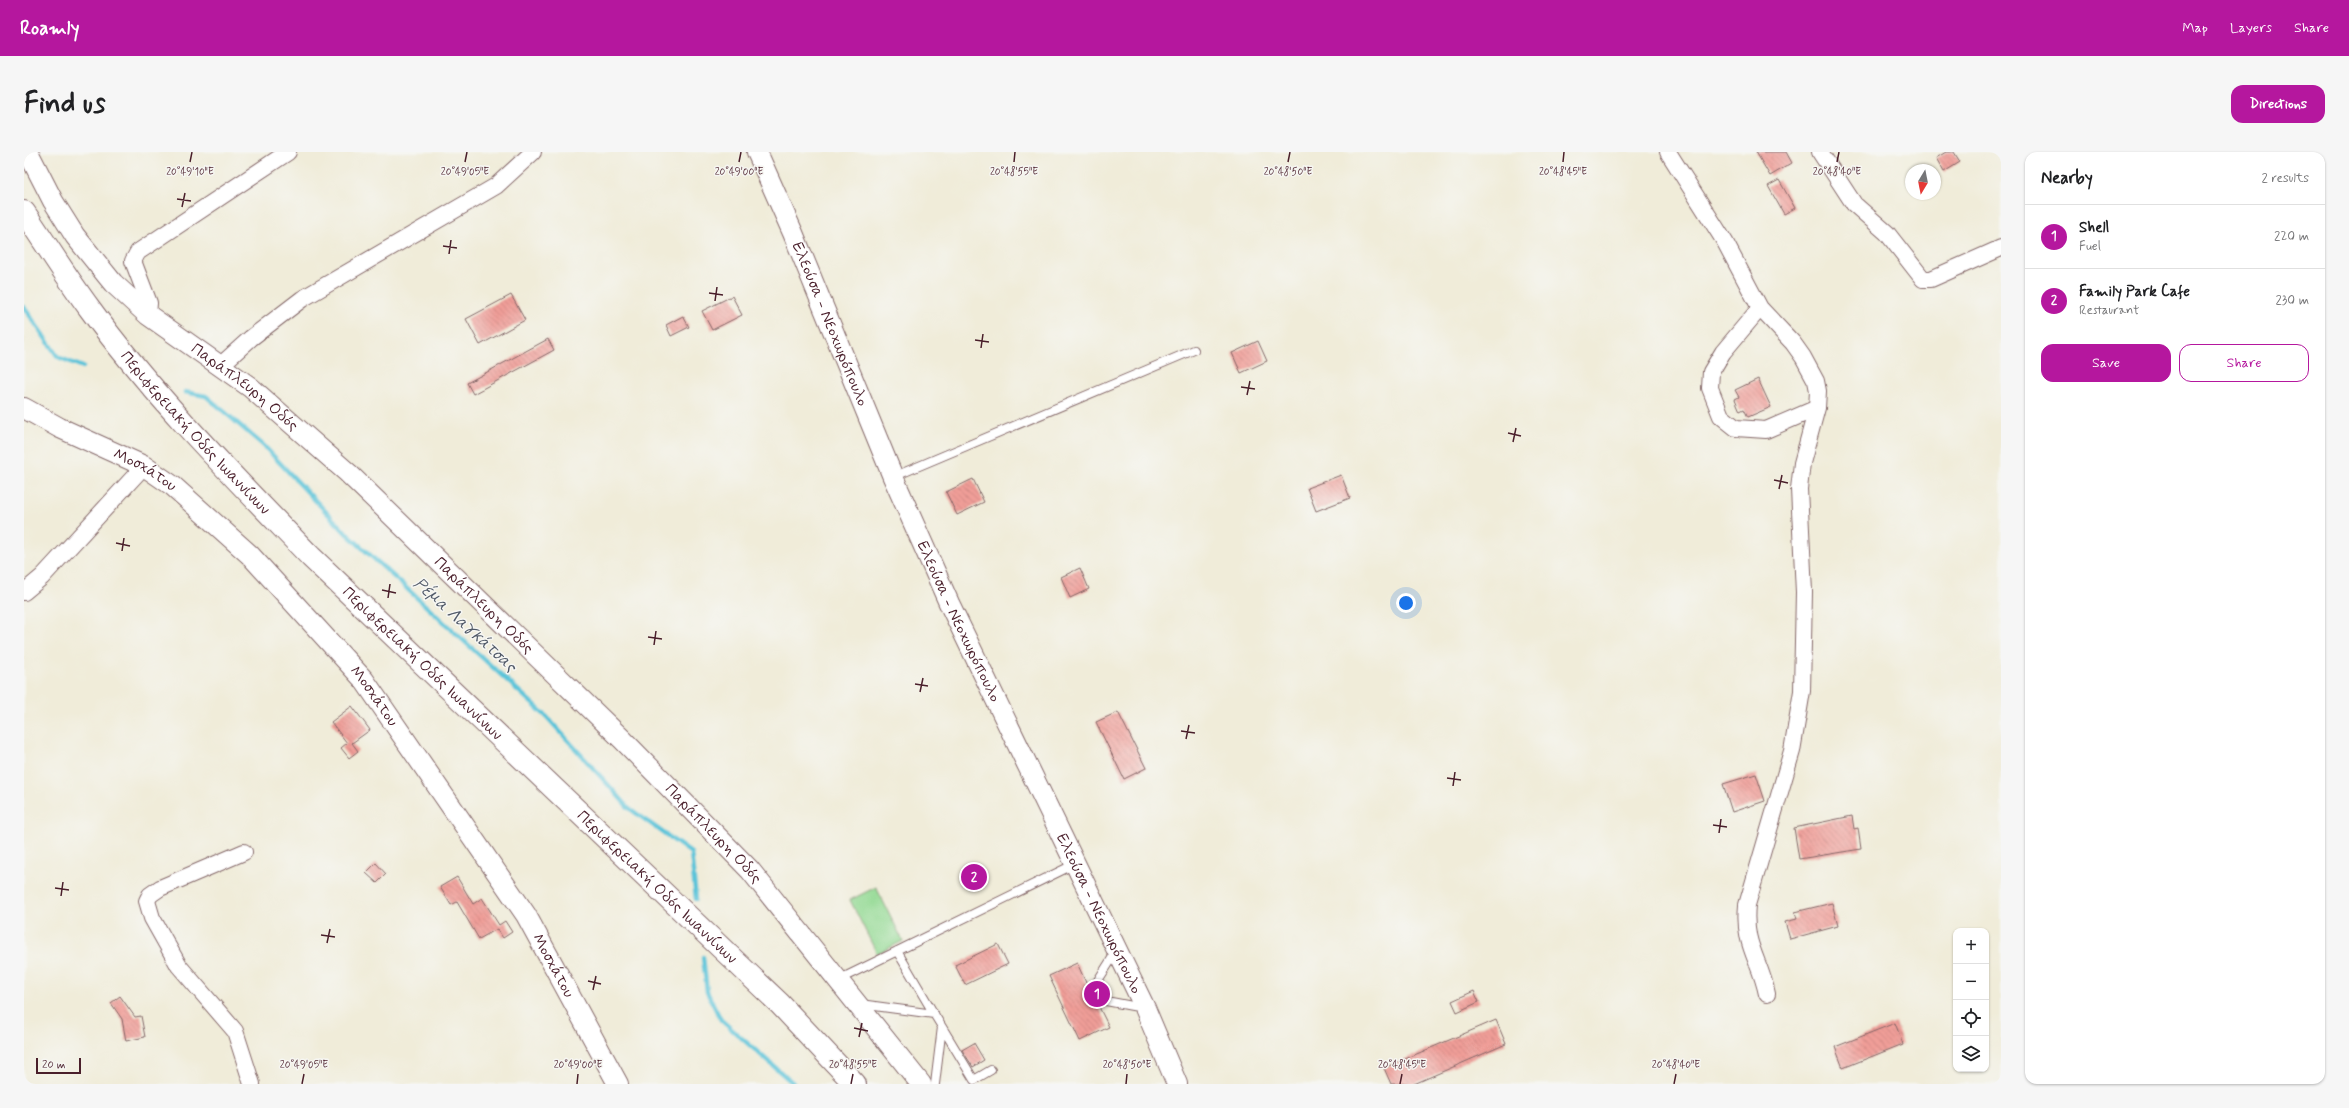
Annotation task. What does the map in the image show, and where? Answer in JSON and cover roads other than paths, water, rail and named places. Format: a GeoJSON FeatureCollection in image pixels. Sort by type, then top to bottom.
{"type":"FeatureCollection","features":[{"type":"Feature","properties":{"kind":"highway","name":"Περιφερειακή Οδός Ιωαννίνων"},"geometry":{"type":"LineString","coordinates":[[24,212],[90,309],[192,432],[256,501],[311,558],[780,1004],[855,1084]]}},
{"type":"Feature","properties":{"kind":"street","name":"Παράπλευρη Οδός"},"geometry":{"type":"LineString","coordinates":[[28,152],[53,201],[87,253],[113,283],[148,315],[221,365],[291,422],[348,473],[622,739],[745,865],[921,1084]]}},
{"type":"Feature","properties":{"kind":"street"},"geometry":{"type":"LineString","coordinates":[[148,315],[149,303],[133,261],[138,252],[288,152]]}},
{"type":"Feature","properties":{"kind":"street"},"geometry":{"type":"LineString","coordinates":[[221,365],[251,338],[302,299],[496,186],[533,152]]}},
{"type":"Feature","properties":{"kind":"street","name":"Ελεούσα - Νεοχωρόπουλο"},"geometry":{"type":"LineString","coordinates":[[757,152],[817,290],[893,477],[952,610],[1145,1008],[1177,1084]]}},
{"type":"Feature","properties":{"kind":"street"},"geometry":{"type":"LineString","coordinates":[[1668,152],[1725,242],[1760,308],[1793,343],[1812,373],[1818,391],[1817,408],[1802,463],[1799,489],[1804,592],[1802,691],[1792,751],[1747,906],[1746,915],[1749,945],[1762,976],[1767,994]]}},
{"type":"Feature","properties":{"kind":"street"},"geometry":{"type":"LineString","coordinates":[[1820,152],[1854,204],[1895,242],[1923,279],[1931,279],[2001,248]]}},
{"type":"Feature","properties":{"kind":"street"},"geometry":{"type":"LineString","coordinates":[[1760,308],[1723,352],[1711,372],[1710,388],[1721,416],[1736,428],[1766,430],[1817,408]]}},
{"type":"Feature","properties":{"kind":"street","name":"Μοσχάτου"},"geometry":{"type":"LineString","coordinates":[[24,408],[60,428],[144,466],[183,494],[238,543],[364,680],[526,915],[618,1084]]}},
{"type":"Feature","properties":{"kind":"street"},"geometry":{"type":"LineString","coordinates":[[24,592],[42,577],[144,466]]}},
{"type":"Feature","properties":{"kind":"street"},"geometry":{"type":"LineString","coordinates":[[244,852],[160,888],[150,895],[146,901],[152,918],[179,966],[235,1031],[252,1084]]}},
{"type":"Feature","properties":{"kind":"lane"},"geometry":{"type":"LineString","coordinates":[[893,477],[1194,350]]}},
{"type":"Feature","properties":{"kind":"lane"},"geometry":{"type":"LineString","coordinates":[[837,980],[1075,864]]}},
{"type":"Feature","properties":{"kind":"lane"},"geometry":{"type":"LineString","coordinates":[[897,951],[974,1080],[991,1070]]}},
{"type":"Feature","properties":{"kind":"lane"},"geometry":{"type":"LineString","coordinates":[[1117,951],[1097,982],[1106,1001],[1145,1008]]}},
{"type":"Feature","properties":{"kind":"lane"},"geometry":{"type":"LineString","coordinates":[[855,1003],[934,1014]]}},
{"type":"Feature","properties":{"kind":"lane"},"geometry":{"type":"LineString","coordinates":[[935,1084],[942,1027]]}},
{"type":"Feature","properties":{"kind":"waterway","name":"Ρέμα Λαγκάτσας"},"geometry":{"type":"LineString","coordinates":[[24,307],[58,357],[83,367]]}},
{"type":"Feature","properties":{"kind":"waterway","name":"Ρέμα Λαγκάτσας"},"geometry":{"type":"LineString","coordinates":[[185,392],[206,396],[264,446],[345,532],[546,716],[629,808],[691,853],[696,899]]}},
{"type":"Feature","properties":{"kind":"waterway","name":"Ρέμα Λαγκάτσας"},"geometry":{"type":"LineString","coordinates":[[703,957],[707,992],[721,1020],[794,1084]]}},
{"type":"Feature","properties":{"kind":"place","name":"Family Park Cafe"},"geometry":{"type":"Point","coordinates":[974,877]}},
{"type":"Feature","properties":{"kind":"place","name":"Shell"},"geometry":{"type":"Point","coordinates":[1097,994]}}]}
